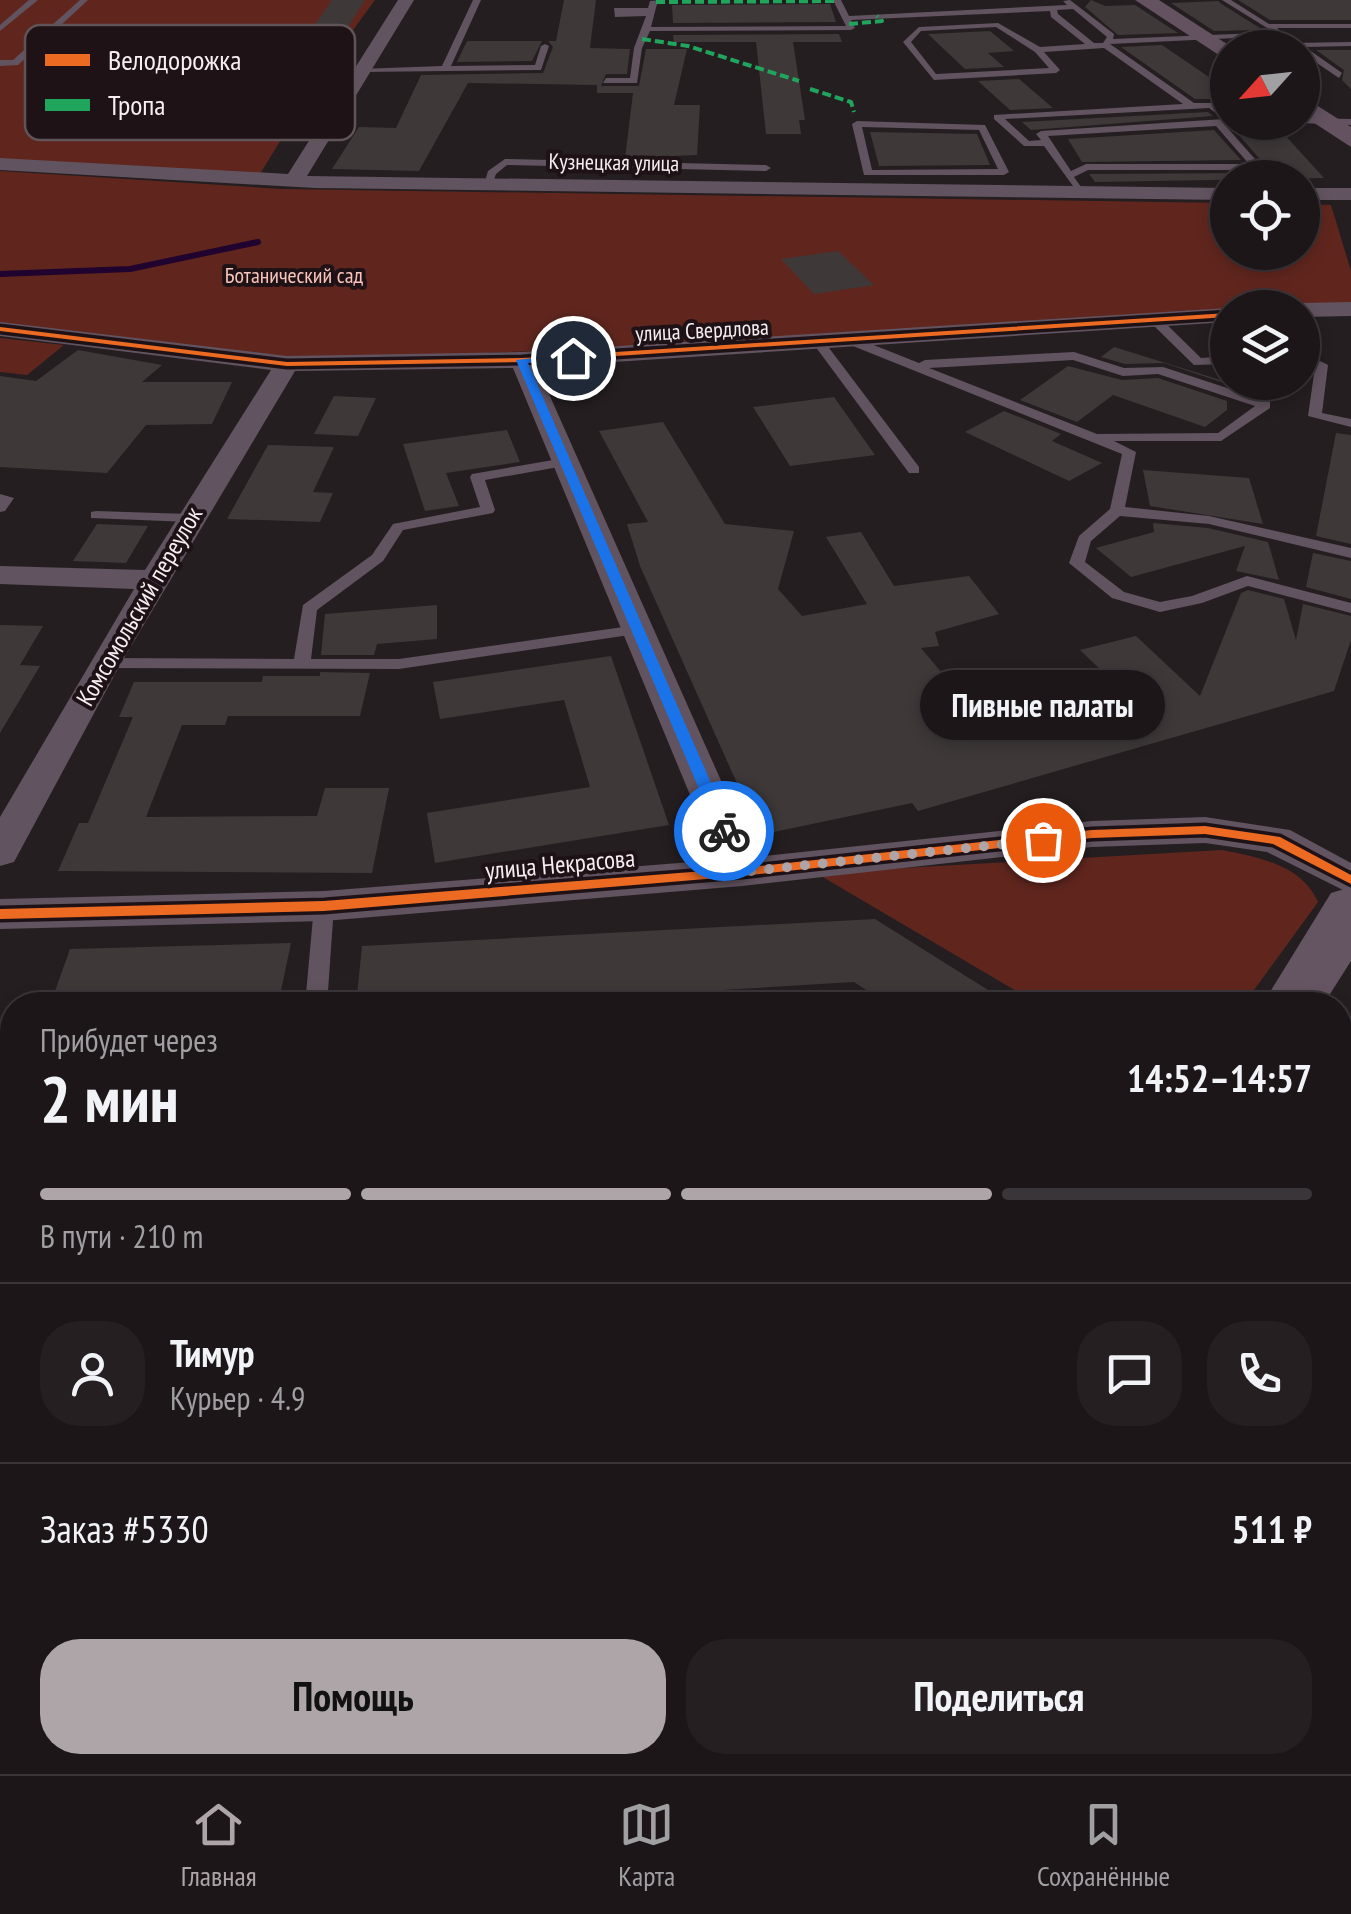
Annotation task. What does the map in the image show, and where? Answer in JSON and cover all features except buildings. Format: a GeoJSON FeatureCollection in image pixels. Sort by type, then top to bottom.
{"type":"FeatureCollection","features":[{"type":"Feature","properties":{"kind":"main road"},"geometry":{"type":"LineString","coordinates":[[1145,0],[1210,42]]}},
{"type":"Feature","properties":{"kind":"main road"},"geometry":{"type":"LineString","coordinates":[[1320,113],[1346,128]]}},
{"type":"Feature","properties":{"kind":"main road"},"geometry":{"type":"LineString","coordinates":[[1301,992],[1348,920],[1351,908]]}},
{"type":"Feature","properties":{"kind":"street"},"geometry":{"type":"LineString","coordinates":[[355,82],[406,0]]}},
{"type":"Feature","properties":{"kind":"street"},"geometry":{"type":"LineString","coordinates":[[294,181],[319,140]]}},
{"type":"Feature","properties":{"kind":"street","name":"Кузнецкая улица"},"geometry":{"type":"LineString","coordinates":[[0,164],[294,181],[487,186],[940,182],[1076,184],[1210,193]]}},
{"type":"Feature","properties":{"kind":"street"},"geometry":{"type":"LineString","coordinates":[[1320,194],[1351,194]]}},
{"type":"Feature","properties":{"kind":"street"},"geometry":{"type":"LineString","coordinates":[[1320,310],[1351,309]]}},
{"type":"Feature","properties":{"kind":"street","name":"улица Свердлова"},"geometry":{"type":"LineString","coordinates":[[0,329],[286,364],[522,360],[1210,317]]}},
{"type":"Feature","properties":{"kind":"street"},"geometry":{"type":"LineString","coordinates":[[522,360],[742,872]]}},
{"type":"Feature","properties":{"kind":"street","name":"Комсомольский переулок"},"geometry":{"type":"LineString","coordinates":[[0,852],[104,663],[286,364]]}},
{"type":"Feature","properties":{"kind":"street"},"geometry":{"type":"LineString","coordinates":[[0,575],[153,580]]}},
{"type":"Feature","properties":{"kind":"street","name":"улица Некрасова"},"geometry":{"type":"LineString","coordinates":[[0,914],[324,906],[742,872],[1092,834],[1205,830],[1276,840],[1351,880]]}},
{"type":"Feature","properties":{"kind":"lane"},"geometry":{"type":"LineString","coordinates":[[0,28],[34,0]]}},
{"type":"Feature","properties":{"kind":"lane"},"geometry":{"type":"LineString","coordinates":[[57,25],[84,0]]}},
{"type":"Feature","properties":{"kind":"lane"},"geometry":{"type":"LineString","coordinates":[[445,68],[477,0]]}},
{"type":"Feature","properties":{"kind":"lane"},"geometry":{"type":"LineString","coordinates":[[634,81],[638,48],[659,0]]}},
{"type":"Feature","properties":{"kind":"lane"},"geometry":{"type":"LineString","coordinates":[[838,0],[851,28],[852,40]]}},
{"type":"Feature","properties":{"kind":"lane"},"geometry":{"type":"LineString","coordinates":[[1066,0],[1111,36],[1108,43]]}},
{"type":"Feature","properties":{"kind":"lane"},"geometry":{"type":"LineString","coordinates":[[1228,0],[1274,30]]}},
{"type":"Feature","properties":{"kind":"lane"},"geometry":{"type":"LineString","coordinates":[[616,5],[652,14],[846,17],[1075,7]]}},
{"type":"Feature","properties":{"kind":"lane"},"geometry":{"type":"LineString","coordinates":[[1053,8],[1054,15],[1092,46]]}},
{"type":"Feature","properties":{"kind":"lane"},"geometry":{"type":"LineString","coordinates":[[1038,50],[1056,70],[934,77],[907,42],[919,29],[998,25],[1038,50],[1210,37]]}},
{"type":"Feature","properties":{"kind":"lane"},"geometry":{"type":"LineString","coordinates":[[1268,26],[1351,26]]}},
{"type":"Feature","properties":{"kind":"lane"},"geometry":{"type":"LineString","coordinates":[[647,29],[851,28]]}},
{"type":"Feature","properties":{"kind":"lane"},"geometry":{"type":"LineString","coordinates":[[1108,43],[1192,106]]}},
{"type":"Feature","properties":{"kind":"lane"},"geometry":{"type":"LineString","coordinates":[[1320,46],[1351,44]]}},
{"type":"Feature","properties":{"kind":"lane"},"geometry":{"type":"LineString","coordinates":[[363,69],[538,68],[545,46]]}},
{"type":"Feature","properties":{"kind":"lane"},"geometry":{"type":"LineString","coordinates":[[0,63],[15,63],[25,54]]}},
{"type":"Feature","properties":{"kind":"lane"},"geometry":{"type":"LineString","coordinates":[[1320,62],[1339,75]]}},
{"type":"Feature","properties":{"kind":"lane"},"geometry":{"type":"LineString","coordinates":[[606,81],[654,82]]}},
{"type":"Feature","properties":{"kind":"lane"},"geometry":{"type":"LineString","coordinates":[[1048,144],[1027,144],[997,117],[1210,106]]}},
{"type":"Feature","properties":{"kind":"lane"},"geometry":{"type":"LineString","coordinates":[[857,124],[982,127],[1004,172],[940,182],[868,173],[854,112],[904,112]]}},
{"type":"Feature","properties":{"kind":"lane"},"geometry":{"type":"LineString","coordinates":[[921,112],[926,124]]}},
{"type":"Feature","properties":{"kind":"lane"},"geometry":{"type":"LineString","coordinates":[[1210,121],[1041,134],[1076,184],[1086,167],[1257,167],[1238,140]]}},
{"type":"Feature","properties":{"kind":"lane"},"geometry":{"type":"LineString","coordinates":[[1320,124],[1346,128]]}},
{"type":"Feature","properties":{"kind":"lane"},"geometry":{"type":"LineString","coordinates":[[487,186],[492,172],[505,162],[766,168]]}},
{"type":"Feature","properties":{"kind":"lane"},"geometry":{"type":"LineString","coordinates":[[1155,320],[1198,362],[1210,361]]}},
{"type":"Feature","properties":{"kind":"lane"},"geometry":{"type":"LineString","coordinates":[[852,341],[1129,452],[1117,511],[1084,539],[1077,563],[1118,595],[1160,607],[1196,600],[1247,581],[1351,608]]}},
{"type":"Feature","properties":{"kind":"lane"},"geometry":{"type":"LineString","coordinates":[[819,343],[914,470]]}},
{"type":"Feature","properties":{"kind":"lane"},"geometry":{"type":"LineString","coordinates":[[908,363],[969,364],[1074,356],[1123,372],[1159,370],[1264,405],[1220,437],[1092,437]]}},
{"type":"Feature","properties":{"kind":"lane"},"geometry":{"type":"LineString","coordinates":[[1317,400],[1315,416],[1351,423]]}},
{"type":"Feature","properties":{"kind":"lane"},"geometry":{"type":"LineString","coordinates":[[302,664],[310,608],[378,558],[398,527],[488,510],[478,476],[566,462]]}},
{"type":"Feature","properties":{"kind":"lane"},"geometry":{"type":"LineString","coordinates":[[0,498],[7,498],[0,508]]}},
{"type":"Feature","properties":{"kind":"lane"},"geometry":{"type":"LineString","coordinates":[[1117,511],[1209,520],[1351,553]]}},
{"type":"Feature","properties":{"kind":"lane"},"geometry":{"type":"LineString","coordinates":[[96,514],[189,518]]}},
{"type":"Feature","properties":{"kind":"lane"},"geometry":{"type":"LineString","coordinates":[[104,663],[399,664],[638,630]]}},
{"type":"Feature","properties":{"kind":"lane"},"geometry":{"type":"LineString","coordinates":[[317,992],[324,906]]}},
{"type":"Feature","properties":{"kind":"green space"},"geometry":{"type":"Polygon","coordinates":[[[0,0],[375,0],[355,27],[25,25],[25,140],[281,140],[260,174],[0,159],[0,0]]]}},
{"type":"Feature","properties":{"kind":"green space","name":"Ботанический сад"},"geometry":{"type":"Polygon","coordinates":[[[0,171],[282,189],[1210,203],[1210,270],[1320,270],[1320,205],[1331,205],[1351,271],[1351,304],[1320,305],[1320,290],[1210,290],[1210,313],[566,350],[293,360],[0,327],[0,171]]]}},
{"type":"Feature","properties":{"kind":"green space"},"geometry":{"type":"Polygon","coordinates":[[[0,338],[64,345],[27,375],[0,372],[0,338]]]}},
{"type":"Feature","properties":{"kind":"green space"},"geometry":{"type":"Polygon","coordinates":[[[1222,850],[1290,871],[1311,889],[1318,902],[1252,992],[1018,992],[816,873],[1222,850]]]}},
{"type":"Feature","properties":{"kind":"waterway"},"geometry":{"type":"LineString","coordinates":[[0,274],[130,269],[258,242]]}},
{"type":"Feature","properties":{"kind":"marked path"},"geometry":{"type":"LineString","coordinates":[[656,2],[838,1]]}},
{"type":"Feature","properties":{"kind":"marked path"},"geometry":{"type":"LineString","coordinates":[[849,24],[882,21],[877,16]]}},
{"type":"Feature","properties":{"kind":"marked path"},"geometry":{"type":"LineString","coordinates":[[642,39],[688,46],[799,81]]}},
{"type":"Feature","properties":{"kind":"marked path"},"geometry":{"type":"LineString","coordinates":[[810,89],[851,102],[854,112]]}},
{"type":"Feature","properties":{"kind":"cycle path"},"geometry":{"type":"LineString","coordinates":[[0,329],[287,364],[522,360],[1210,316]]}},
{"type":"Feature","properties":{"kind":"cycle path"},"geometry":{"type":"LineString","coordinates":[[0,914],[324,906],[742,872],[1092,834],[1205,830],[1276,840],[1351,880]]}},
{"type":"Feature","properties":{"kind":"way so far"},"geometry":{"type":"LineString","coordinates":[[724,831],[742,872],[1043,840]]}},
{"type":"Feature","properties":{"kind":"place","name":"Пивные палаты"},"geometry":{"type":"Point","coordinates":[1043,840]}},
{"type":"Feature","properties":{"kind":"route"},"geometry":{"type":"LineString","coordinates":[[573,358],[522,360],[724,831]]}}]}
